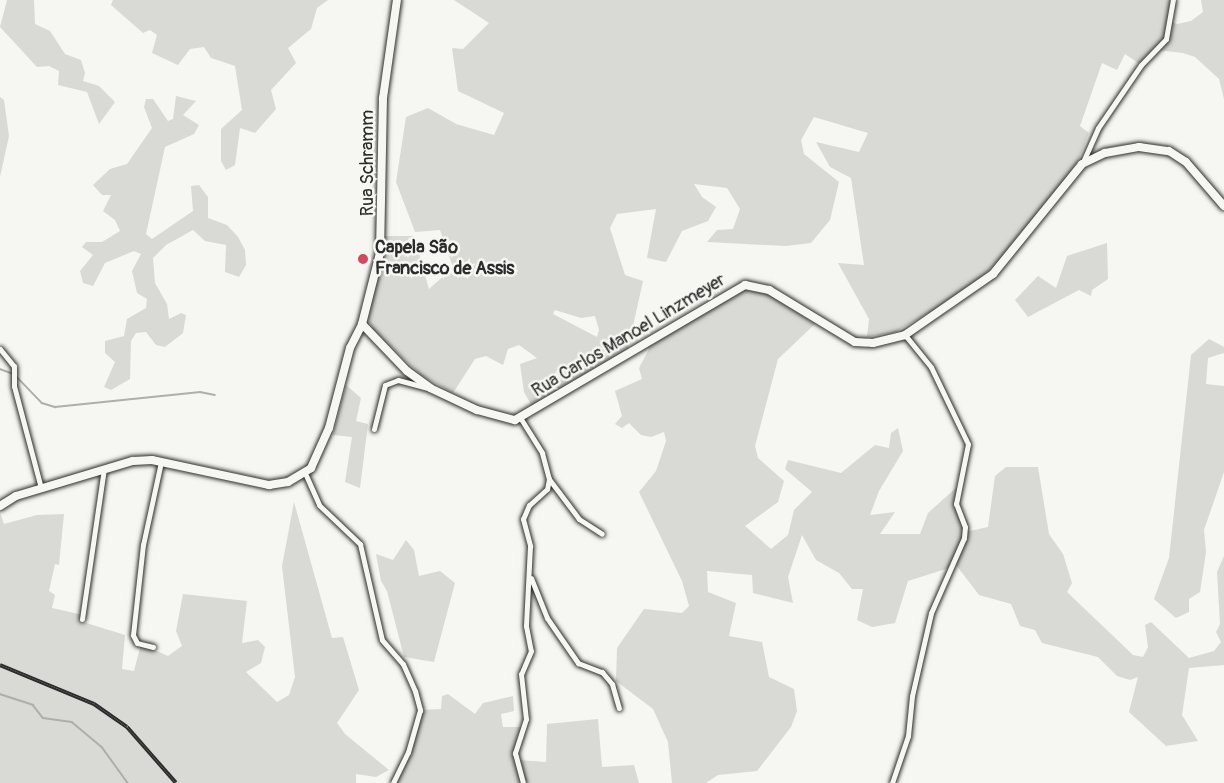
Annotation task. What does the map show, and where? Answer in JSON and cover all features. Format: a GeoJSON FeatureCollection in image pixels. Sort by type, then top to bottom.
{"type":"FeatureCollection","features":[{"type":"Feature","properties":{"kind":"street","name":"Rua Schramm"},"geometry":{"type":"LineString","coordinates":[[305,473],[322,448],[350,348],[362,324],[382,241],[383,98],[397,0]]}},
{"type":"Feature","properties":{"kind":"street"},"geometry":{"type":"LineString","coordinates":[[1082,164],[1098,128],[1141,65],[1166,39],[1173,0]]}},
{"type":"Feature","properties":{"kind":"street"},"geometry":{"type":"LineString","coordinates":[[1082,164],[1126,148],[1164,149],[1186,162],[1224,206]]}},
{"type":"Feature","properties":{"kind":"street","name":"Rua Carlos Manoel Linzmeyer"},"geometry":{"type":"LineString","coordinates":[[362,324],[407,370],[430,388],[477,410],[521,419],[745,285],[769,290],[855,342],[873,343],[905,335],[927,323],[1001,266],[1082,164]]}},
{"type":"Feature","properties":{"kind":"street"},"geometry":{"type":"LineString","coordinates":[[892,783],[908,736],[912,696],[931,613],[964,538],[965,527],[956,504],[968,444],[929,362],[905,335]]}},
{"type":"Feature","properties":{"kind":"street"},"geometry":{"type":"LineString","coordinates":[[0,349],[14,366],[14,386],[41,488]]}},
{"type":"Feature","properties":{"kind":"street"},"geometry":{"type":"LineString","coordinates":[[374,429],[385,385],[398,380],[430,388]]}},
{"type":"Feature","properties":{"kind":"street"},"geometry":{"type":"LineString","coordinates":[[521,419],[542,453],[549,479],[579,519],[602,534]]}},
{"type":"Feature","properties":{"kind":"street"},"geometry":{"type":"LineString","coordinates":[[0,506],[41,488],[139,460],[160,462],[269,485],[288,482],[305,473],[319,505],[350,532],[363,550],[382,640],[388,651],[403,664],[420,710],[408,752],[393,783]]}},
{"type":"Feature","properties":{"kind":"street"},"geometry":{"type":"LineString","coordinates":[[153,647],[136,642],[133,635],[143,545],[160,462]]}},
{"type":"Feature","properties":{"kind":"street"},"geometry":{"type":"LineString","coordinates":[[82,619],[104,469]]}},
{"type":"Feature","properties":{"kind":"street"},"geometry":{"type":"LineString","coordinates":[[523,783],[515,753],[526,719],[521,674],[531,651],[526,626],[530,576],[524,514],[547,489],[549,479]]}},
{"type":"Feature","properties":{"kind":"street"},"geometry":{"type":"LineString","coordinates":[[530,576],[547,618],[578,663],[602,672],[612,684],[619,708]]}},
{"type":"Feature","properties":{"kind":"shaded area"},"geometry":{"type":"Polygon","coordinates":[[[7,0],[34,0],[35,24],[50,31],[65,54],[81,60],[85,73],[83,81],[99,86],[115,102],[99,124],[87,92],[58,85],[59,71],[49,66],[37,67],[0,27],[7,0]]]}},
{"type":"Feature","properties":{"kind":"shaded area"},"geometry":{"type":"Polygon","coordinates":[[[113,0],[328,0],[317,8],[311,29],[288,48],[296,63],[271,90],[276,109],[255,133],[240,128],[235,165],[226,170],[221,161],[221,129],[242,110],[235,66],[211,58],[204,47],[190,49],[178,65],[152,53],[157,35],[150,30],[143,33],[111,5],[113,0]]]}},
{"type":"Feature","properties":{"kind":"shaded area"},"geometry":{"type":"Polygon","coordinates":[[[454,0],[1173,0],[1172,22],[1177,24],[1191,21],[1203,12],[1201,0],[1224,0],[1224,99],[1219,79],[1195,57],[1183,53],[1157,50],[1141,65],[1125,54],[1117,70],[1102,63],[1080,126],[1089,133],[1078,161],[1019,242],[965,292],[895,332],[867,337],[869,319],[838,263],[864,265],[851,178],[830,167],[816,142],[859,152],[868,133],[814,117],[801,140],[804,154],[839,182],[830,220],[811,243],[786,246],[707,242],[717,230],[733,229],[740,209],[727,188],[694,184],[702,197],[716,207],[708,221],[682,231],[666,262],[647,258],[656,209],[617,214],[610,228],[625,275],[643,281],[627,353],[532,406],[524,392],[520,364],[537,358],[519,345],[508,349],[503,365],[486,356],[475,359],[453,393],[421,375],[373,329],[368,318],[385,236],[414,236],[429,289],[448,272],[456,276],[440,230],[415,232],[396,182],[406,117],[428,108],[456,124],[494,135],[504,113],[458,91],[452,48],[463,49],[489,23],[454,0]],[[555,310],[553,314],[597,337],[599,330],[595,316],[581,318],[555,310]]]}},
{"type":"Feature","properties":{"kind":"shaded area"},"geometry":{"type":"Polygon","coordinates":[[[176,96],[196,101],[183,115],[199,125],[194,134],[165,147],[146,234],[152,239],[193,211],[191,186],[199,185],[208,197],[208,218],[227,225],[238,237],[245,250],[246,265],[239,277],[225,272],[226,245],[205,241],[193,230],[166,245],[153,258],[155,283],[167,304],[169,319],[181,313],[186,315],[183,333],[165,347],[156,345],[146,332],[136,333],[131,341],[130,379],[111,390],[104,387],[115,362],[105,353],[105,341],[124,336],[127,319],[146,308],[147,299],[137,293],[132,271],[141,254],[134,251],[105,263],[93,286],[83,283],[80,271],[93,255],[82,247],[86,242],[102,242],[120,231],[115,220],[103,211],[111,195],[102,195],[93,185],[110,169],[127,164],[152,128],[144,107],[146,99],[153,99],[168,121],[173,119],[176,96]]]}},
{"type":"Feature","properties":{"kind":"shaded area"},"geometry":{"type":"Polygon","coordinates":[[[0,97],[4,100],[9,136],[0,177],[0,97]]]}},
{"type":"Feature","properties":{"kind":"shaded area"},"geometry":{"type":"Polygon","coordinates":[[[1107,243],[1108,279],[1092,290],[1091,296],[1079,290],[1028,317],[1015,300],[1038,276],[1056,288],[1067,256],[1107,243]]]}},
{"type":"Feature","properties":{"kind":"shaded area"},"geometry":{"type":"Polygon","coordinates":[[[739,289],[761,289],[815,324],[778,359],[755,446],[758,458],[784,481],[778,502],[745,526],[771,549],[788,535],[794,510],[812,492],[785,469],[788,460],[841,473],[875,445],[889,448],[891,433],[898,428],[903,451],[879,491],[870,515],[895,512],[880,534],[920,534],[928,513],[957,487],[957,514],[965,532],[988,527],[995,476],[1006,467],[1038,467],[1049,534],[1063,554],[1072,583],[1067,592],[1133,655],[1143,657],[1148,647],[1145,625],[1151,622],[1189,658],[1214,651],[1221,642],[1216,632],[1220,624],[1217,572],[1224,556],[1224,665],[1189,668],[1182,715],[1198,741],[1166,746],[1129,712],[1138,677],[1130,680],[1117,676],[1098,657],[1042,643],[1035,630],[1020,626],[1011,604],[979,595],[953,561],[949,568],[908,581],[895,623],[872,627],[857,620],[863,589],[852,589],[839,573],[816,560],[802,535],[788,577],[793,603],[753,593],[752,575],[707,571],[708,592],[736,603],[729,636],[762,642],[769,677],[794,689],[797,711],[791,727],[757,771],[718,775],[706,783],[672,783],[668,742],[653,709],[616,681],[617,648],[644,609],[682,613],[689,606],[682,581],[639,492],[656,471],[666,441],[664,432],[651,437],[641,435],[629,423],[622,428],[615,424],[622,416],[615,391],[642,379],[639,368],[649,349],[646,343],[709,311],[739,289]]]}},
{"type":"Feature","properties":{"kind":"shaded area"},"geometry":{"type":"Polygon","coordinates":[[[1209,339],[1224,347],[1224,353],[1208,358],[1206,384],[1224,386],[1224,472],[1204,530],[1206,552],[1200,592],[1189,599],[1189,612],[1176,618],[1154,599],[1169,558],[1191,355],[1209,339]]]}},
{"type":"Feature","properties":{"kind":"shaded area"},"geometry":{"type":"Polygon","coordinates":[[[346,385],[361,398],[356,421],[368,424],[360,488],[345,482],[352,437],[333,435],[346,385]]]}},
{"type":"Feature","properties":{"kind":"shaded area"},"geometry":{"type":"Polygon","coordinates":[[[294,502],[332,638],[343,637],[359,690],[337,723],[345,734],[389,770],[376,777],[356,774],[356,783],[0,783],[0,512],[4,524],[37,515],[64,514],[59,565],[55,564],[49,591],[55,595],[52,608],[83,615],[83,622],[125,635],[122,669],[134,671],[141,644],[168,656],[182,646],[176,631],[183,594],[247,601],[242,643],[258,640],[265,647],[261,663],[246,672],[277,702],[289,695],[295,677],[282,566],[294,502]]]}},
{"type":"Feature","properties":{"kind":"shaded area"},"geometry":{"type":"Polygon","coordinates":[[[406,540],[414,550],[419,576],[440,571],[455,583],[434,662],[404,657],[387,591],[381,581],[376,554],[393,560],[406,540]]]}},
{"type":"Feature","properties":{"kind":"shaded area"},"geometry":{"type":"Polygon","coordinates":[[[448,694],[475,714],[483,703],[513,696],[514,711],[501,714],[503,727],[525,727],[516,746],[518,760],[546,762],[547,724],[598,719],[602,767],[634,765],[639,783],[393,783],[408,752],[420,710],[441,709],[442,696],[448,694]]]}},
{"type":"Feature","properties":{"kind":"waterway"},"geometry":{"type":"LineString","coordinates":[[0,369],[11,373]]}},
{"type":"Feature","properties":{"kind":"waterway"},"geometry":{"type":"LineString","coordinates":[[17,377],[42,403],[55,407],[200,392],[215,395]]}},
{"type":"Feature","properties":{"kind":"waterway"},"geometry":{"type":"LineString","coordinates":[[0,694],[33,705],[43,718],[72,722],[102,747],[128,783]]}},
{"type":"Feature","properties":{"kind":"railway"},"geometry":{"type":"LineString","coordinates":[[0,665],[94,704],[127,727],[176,783]]}},
{"type":"Feature","properties":{"kind":"place","name":"Capela São Francisco de Assis"},"geometry":{"type":"Point","coordinates":[363,259]}}]}
